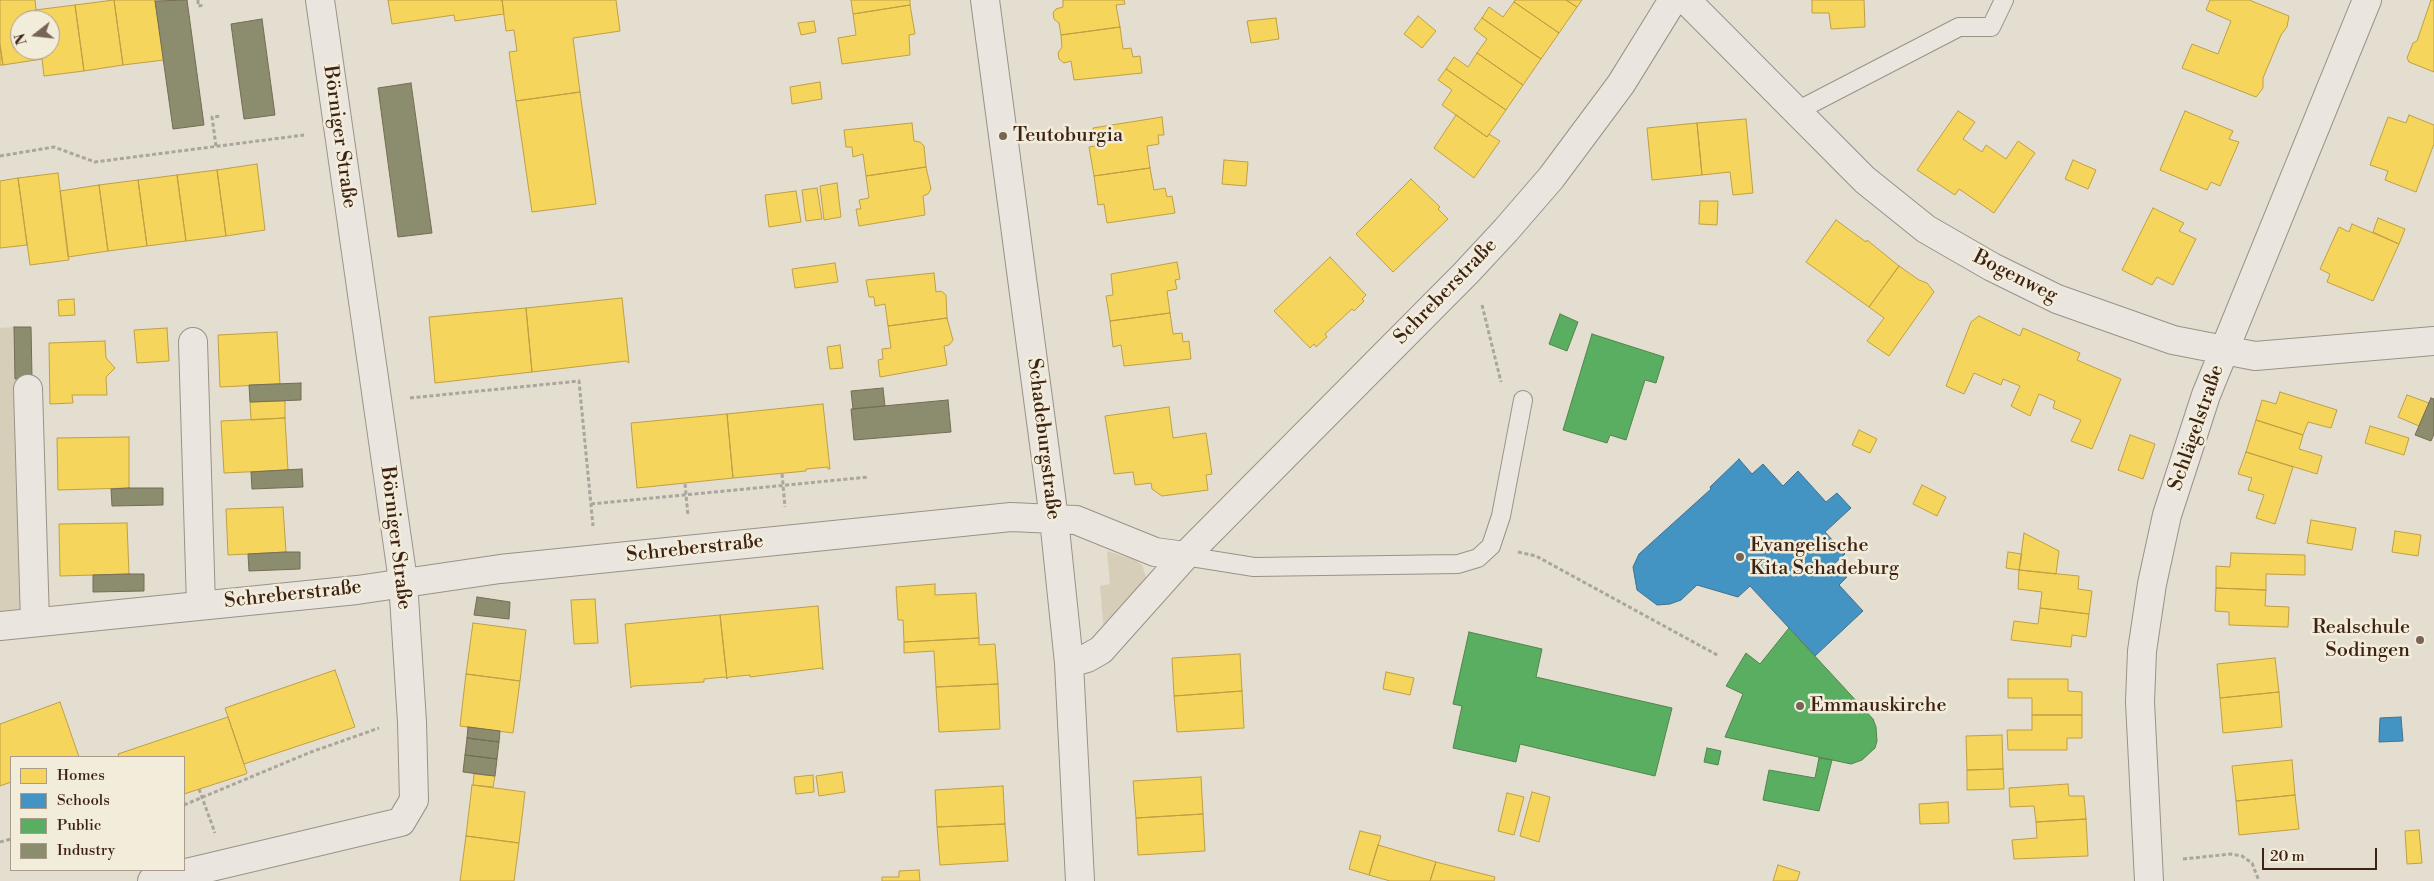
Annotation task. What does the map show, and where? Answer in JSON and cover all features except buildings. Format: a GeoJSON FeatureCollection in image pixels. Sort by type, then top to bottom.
{"type":"FeatureCollection","features":[{"type":"Feature","properties":{"kind":"street","name":"Börniger Straße"},"geometry":{"type":"LineString","coordinates":[[152,881],[401,822],[414,800],[412,722],[403,581],[320,0]]}},
{"type":"Feature","properties":{"kind":"street","name":"Schadeburgstraße"},"geometry":{"type":"LineString","coordinates":[[984,0],[1054,519],[1069,663],[1080,881]]}},
{"type":"Feature","properties":{"kind":"street","name":"Schreberstraße"},"geometry":{"type":"LineString","coordinates":[[1069,663],[1087,658],[1101,650],[1185,556],[1466,274],[1551,178],[1620,84],[1673,0]]}},
{"type":"Feature","properties":{"kind":"street","name":"Bogenweg"},"geometry":{"type":"LineString","coordinates":[[1686,0],[1795,112],[1865,180],[1926,229],[1992,267],[2057,299],[2173,340],[2255,356],[2434,341]]}},
{"type":"Feature","properties":{"kind":"street","name":"Schlägelstraße"},"geometry":{"type":"LineString","coordinates":[[2148,872],[2140,702],[2142,651],[2149,603],[2167,515],[2206,395],[2223,350],[2367,0]]}},
{"type":"Feature","properties":{"kind":"street","name":"Schreberstraße"},"geometry":{"type":"LineString","coordinates":[[193,342],[200,605]]}},
{"type":"Feature","properties":{"kind":"street"},"geometry":{"type":"LineString","coordinates":[[28,389],[35,622]]}},
{"type":"Feature","properties":{"kind":"street","name":"Schreberstraße"},"geometry":{"type":"LineString","coordinates":[[0,626],[357,590],[403,581],[596,559],[1011,517],[1076,520],[1155,552],[1185,556]]}},
{"type":"Feature","properties":{"kind":"lane"},"geometry":{"type":"LineString","coordinates":[[1795,112],[1959,27],[1990,27],[2004,0]]}},
{"type":"Feature","properties":{"kind":"lane"},"geometry":{"type":"LineString","coordinates":[[1185,556],[1254,567],[1458,564],[1478,558],[1491,546],[1501,516],[1523,400]]}},
{"type":"Feature","properties":{"kind":"path"},"geometry":{"type":"LineString","coordinates":[[198,0],[198,6],[205,5]]}},
{"type":"Feature","properties":{"kind":"path"},"geometry":{"type":"LineString","coordinates":[[216,146],[212,117],[221,116]]}},
{"type":"Feature","properties":{"kind":"path"},"geometry":{"type":"LineString","coordinates":[[0,156],[54,147],[95,162],[338,131]]}},
{"type":"Feature","properties":{"kind":"path"},"geometry":{"type":"LineString","coordinates":[[1466,274],[1478,292],[1504,393],[1523,400]]}},
{"type":"Feature","properties":{"kind":"path"},"geometry":{"type":"LineString","coordinates":[[377,401],[579,381],[596,559]]}},
{"type":"Feature","properties":{"kind":"path"},"geometry":{"type":"LineString","coordinates":[[591,504],[869,477]]}},
{"type":"Feature","properties":{"kind":"path"},"geometry":{"type":"LineString","coordinates":[[1491,546],[1536,556],[1719,656]]}},
{"type":"Feature","properties":{"kind":"path"},"geometry":{"type":"LineString","coordinates":[[185,805],[311,752],[386,726],[412,722]]}},
{"type":"Feature","properties":{"kind":"path"},"geometry":{"type":"LineString","coordinates":[[199,789],[204,798],[226,864]]}},
{"type":"Feature","properties":{"kind":"path"},"geometry":{"type":"LineString","coordinates":[[2148,872],[2236,855],[2252,863],[2259,881]]}},
{"type":"Feature","properties":{"kind":"shaded area"},"geometry":{"type":"Polygon","coordinates":[[[14,327],[21,611],[0,613],[0,328],[14,327]]]}},
{"type":"Feature","properties":{"kind":"shaded area"},"geometry":{"type":"Polygon","coordinates":[[[1107,551],[1135,560],[1142,565],[1147,580],[1104,633],[1100,586],[1110,584],[1107,551]]]}},
{"type":"Feature","properties":{"kind":"place","name":"Teutoburgia"},"geometry":{"type":"Point","coordinates":[1003,136]}},
{"type":"Feature","properties":{"kind":"place","name":"Evangelische Kita Schadeburg"},"geometry":{"type":"Point","coordinates":[1740,557]}},
{"type":"Feature","properties":{"kind":"place","name":"Realschule Sodingen"},"geometry":{"type":"Point","coordinates":[2420,640]}},
{"type":"Feature","properties":{"kind":"place","name":"Emmauskirche"},"geometry":{"type":"Point","coordinates":[1800,706]}}]}
